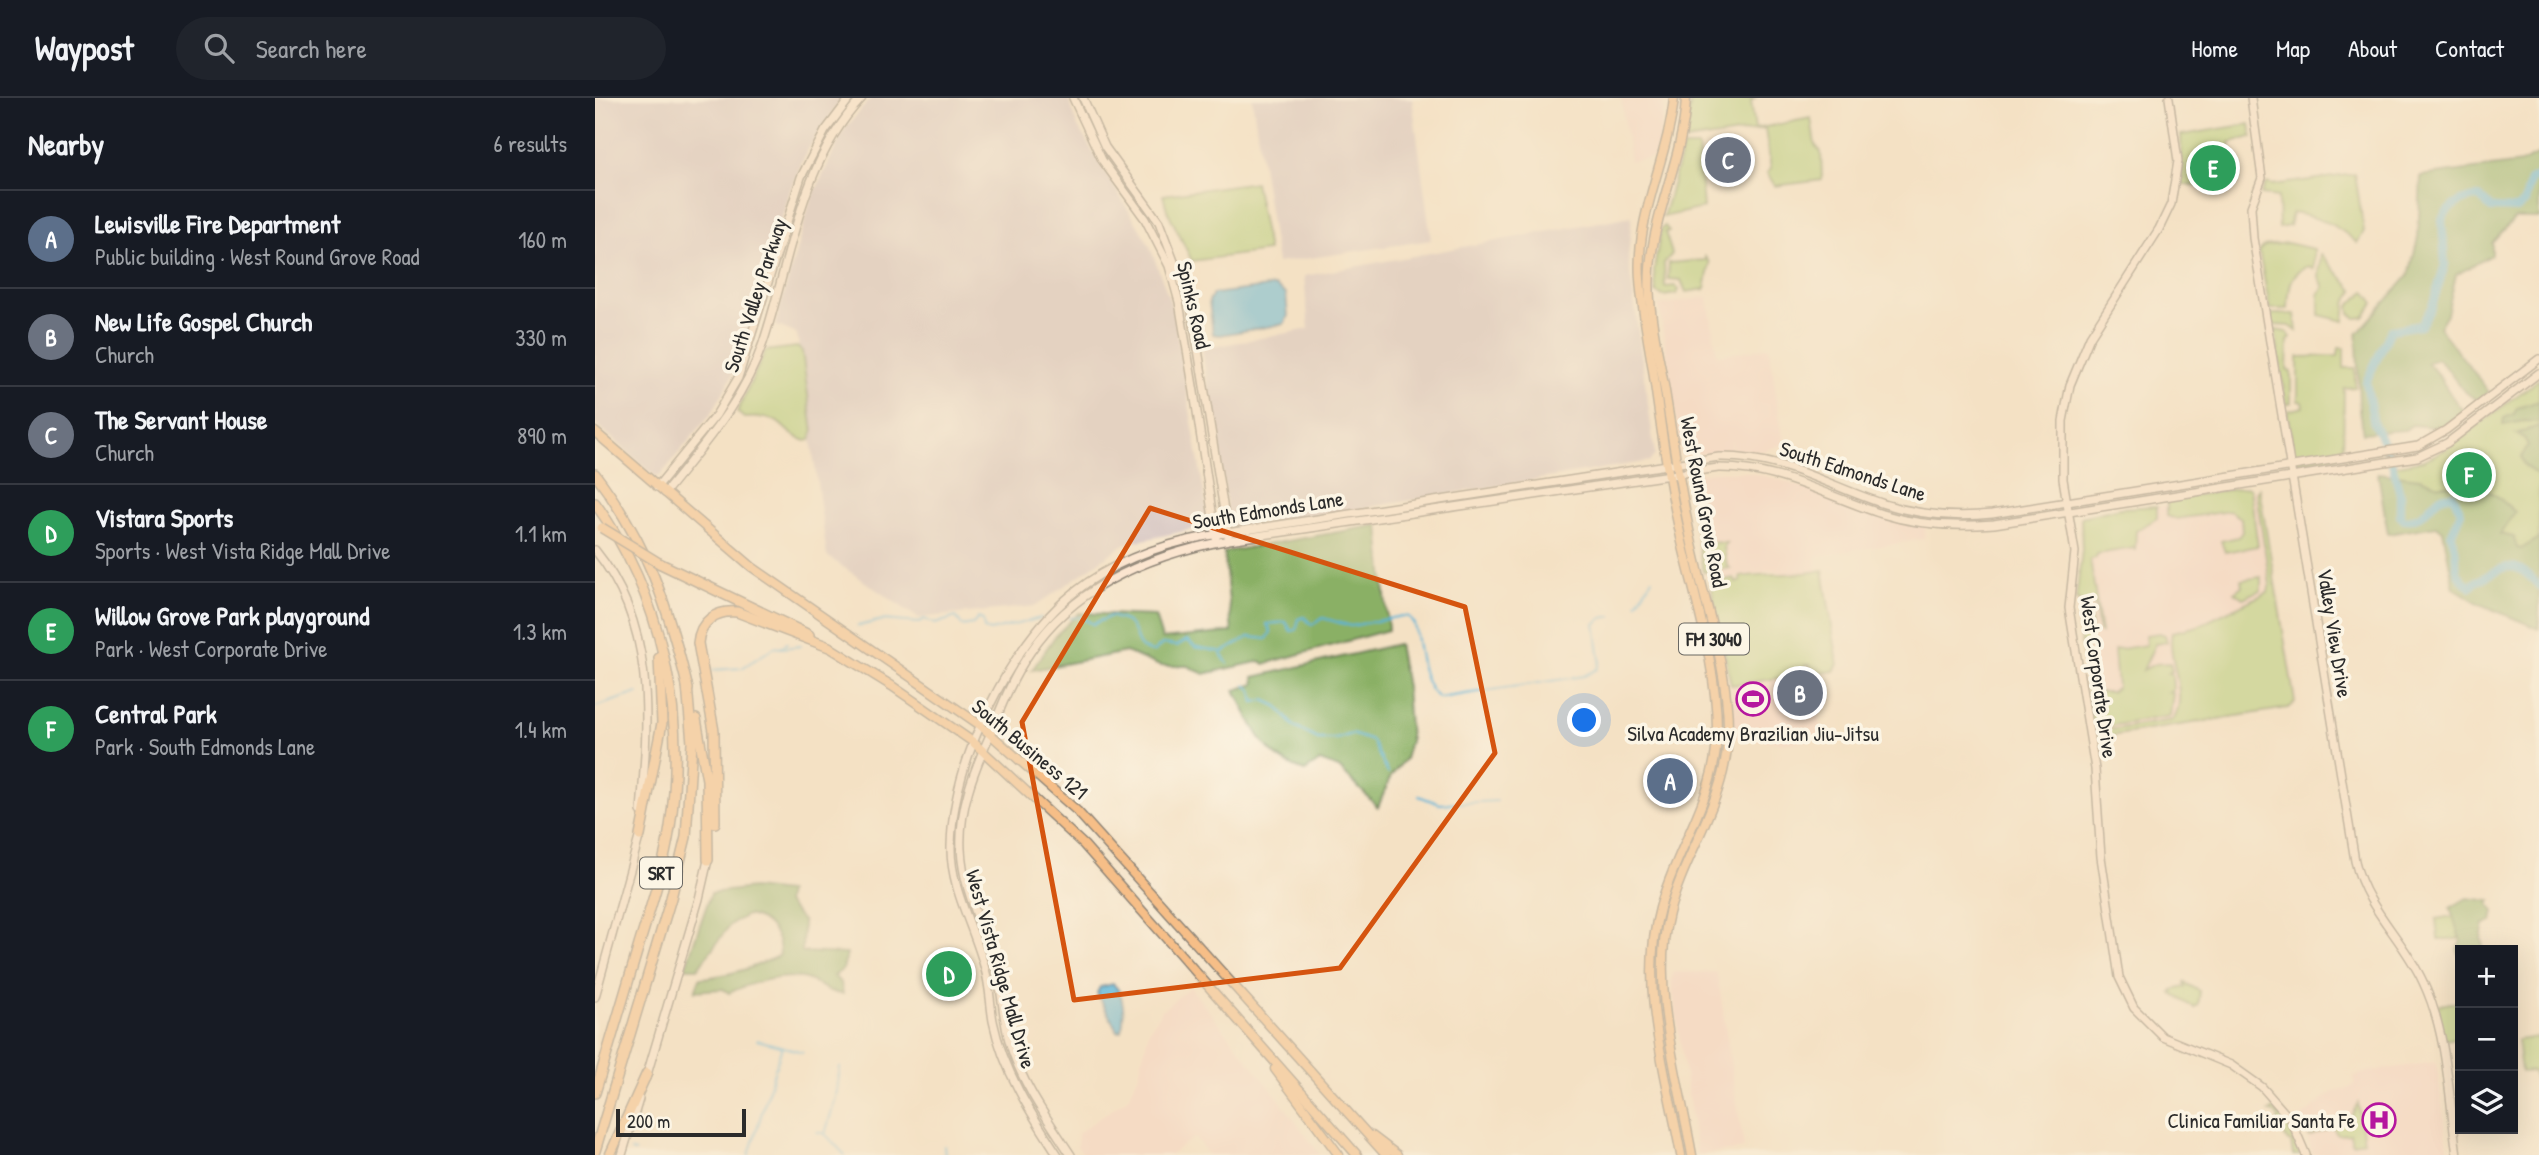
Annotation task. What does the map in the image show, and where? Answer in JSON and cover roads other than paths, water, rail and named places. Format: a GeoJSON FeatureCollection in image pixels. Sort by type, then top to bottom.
{"type":"FeatureCollection","features":[{"type":"Feature","properties":{"kind":"highway"},"geometry":{"type":"LineString","coordinates":[[595,474],[643,550],[673,625],[707,780],[708,860]]}},
{"type":"Feature","properties":{"kind":"highway"},"geometry":{"type":"LineString","coordinates":[[595,503],[634,570],[661,646],[662,723],[640,836]]}},
{"type":"Feature","properties":{"kind":"highway"},"geometry":{"type":"LineString","coordinates":[[598,525],[659,563],[829,647]]}},
{"type":"Feature","properties":{"kind":"highway"},"geometry":{"type":"LineString","coordinates":[[708,860],[715,823],[716,773],[711,708],[698,643],[702,627],[721,612],[737,612],[829,647]]}},
{"type":"Feature","properties":{"kind":"highway","name":"SRT"},"geometry":{"type":"LineString","coordinates":[[595,1093],[656,890],[670,829],[675,776],[675,733],[661,646]]}},
{"type":"Feature","properties":{"kind":"highway","name":"SRT"},"geometry":{"type":"LineString","coordinates":[[595,1151],[671,898],[686,837],[692,743],[687,685]]}},
{"type":"Feature","properties":{"kind":"highway"},"geometry":{"type":"LineString","coordinates":[[610,1155],[647,1073]]}},
{"type":"Feature","properties":{"kind":"main road","name":"South Valley Parkway"},"geometry":{"type":"LineString","coordinates":[[661,490],[723,405],[738,378],[791,203],[820,139],[850,98]]}},
{"type":"Feature","properties":{"kind":"main road","name":"South Valley Parkway"},"geometry":{"type":"LineString","coordinates":[[661,490],[734,406],[762,343],[801,206],[829,144],[862,98]]}},
{"type":"Feature","properties":{"kind":"main road","name":"Spinks Road"},"geometry":{"type":"LineString","coordinates":[[1073,98],[1102,160],[1145,219],[1173,265],[1216,538]]}},
{"type":"Feature","properties":{"kind":"main road","name":"Spinks Road"},"geometry":{"type":"LineString","coordinates":[[1083,98],[1105,146],[1159,222],[1173,265],[1191,306],[1228,536]]}},
{"type":"Feature","properties":{"kind":"main road","name":"West Round Grove Road"},"geometry":{"type":"LineString","coordinates":[[1674,98],[1668,137],[1643,227],[1639,264],[1641,302],[1667,464],[1714,691],[1717,732],[1711,780],[1669,876],[1659,911],[1652,967],[1680,1153]]}},
{"type":"Feature","properties":{"kind":"main road","name":"West Round Grove Road"},"geometry":{"type":"LineString","coordinates":[[1686,98],[1684,121],[1655,224],[1650,259],[1650,301],[1677,462],[1722,678],[1728,732],[1723,772],[1715,800],[1668,915],[1662,967],[1663,995],[1692,1152]]}},
{"type":"Feature","properties":{"kind":"main road","name":"West Corporate Drive"},"geometry":{"type":"LineString","coordinates":[[2169,98],[2178,161],[2175,189],[2165,218],[2096,326],[2070,386],[2062,440],[2075,552],[2069,608],[2095,769],[2104,884],[2122,988],[2134,1008],[2152,1029],[2172,1042],[2231,1065],[2262,1087],[2291,1120],[2306,1155]]}},
{"type":"Feature","properties":{"kind":"main road","name":"Valley View Drive"},"geometry":{"type":"LineString","coordinates":[[2251,98],[2262,178],[2251,207],[2250,220],[2358,875],[2366,897],[2414,965],[2432,1003],[2438,1025],[2456,1155]]}},
{"type":"Feature","properties":{"kind":"main road"},"geometry":{"type":"LineString","coordinates":[[820,139],[829,144]]}},
{"type":"Feature","properties":{"kind":"main road"},"geometry":{"type":"LineString","coordinates":[[1125,191],[1133,185]]}},
{"type":"Feature","properties":{"kind":"main road"},"geometry":{"type":"LineString","coordinates":[[751,339],[762,343]]}},
{"type":"Feature","properties":{"kind":"main road","name":"South Edmonds Lane"},"geometry":{"type":"LineString","coordinates":[[973,742],[1012,661],[1056,607],[1098,575],[1154,547],[1677,462],[1726,457],[1767,461],[1808,472],[1882,503],[1934,516],[1982,515],[2423,444],[2441,434],[2539,359]]}},
{"type":"Feature","properties":{"kind":"main road","name":"South Edmonds Lane"},"geometry":{"type":"LineString","coordinates":[[1228,536],[1390,519],[1679,472],[1733,467],[1765,470],[1887,515],[1959,526],[2070,513],[2404,460],[2426,454],[2447,443],[2539,373]]}},
{"type":"Feature","properties":{"kind":"main road","name":"South Business 121"},"geometry":{"type":"LineString","coordinates":[[595,432],[761,575],[980,725],[1077,811],[1386,1155]]}},
{"type":"Feature","properties":{"kind":"main road"},"geometry":{"type":"LineString","coordinates":[[1765,470],[1767,461]]}},
{"type":"Feature","properties":{"kind":"main road"},"geometry":{"type":"LineString","coordinates":[[1840,497],[1844,488]]}},
{"type":"Feature","properties":{"kind":"main road"},"geometry":{"type":"LineString","coordinates":[[2158,488],[2160,499]]}},
{"type":"Feature","properties":{"kind":"main road"},"geometry":{"type":"LineString","coordinates":[[1390,519],[1391,508]]}},
{"type":"Feature","properties":{"kind":"main road","name":"South Edmonds Lane"},"geometry":{"type":"LineString","coordinates":[[982,752],[1006,694],[1045,632],[1082,597],[1157,558],[1216,538]]}},
{"type":"Feature","properties":{"kind":"main road"},"geometry":{"type":"LineString","coordinates":[[595,550],[618,590],[633,624],[645,674],[649,723],[640,836],[595,997]]}},
{"type":"Feature","properties":{"kind":"main road"},"geometry":{"type":"LineString","coordinates":[[1099,586],[1103,579],[1120,568],[1121,563]]}},
{"type":"Feature","properties":{"kind":"main road"},"geometry":{"type":"LineString","coordinates":[[1045,632],[1044,628],[1058,612],[1056,607]]}},
{"type":"Feature","properties":{"kind":"main road","name":"South Business 121"},"geometry":{"type":"LineString","coordinates":[[829,647],[892,686],[973,742],[1084,845],[1357,1155]]}},
{"type":"Feature","properties":{"kind":"main road","name":"West Vista Ridge Mall Drive"},"geometry":{"type":"LineString","coordinates":[[973,742],[959,783],[952,854],[956,882],[986,970],[993,1022],[1005,1056],[1018,1089],[1058,1155]]}},
{"type":"Feature","properties":{"kind":"main road","name":"West Vista Ridge Mall Drive"},"geometry":{"type":"LineString","coordinates":[[982,752],[968,790],[961,848],[966,887],[995,966],[1003,1018],[1014,1054],[1026,1083],[1071,1155]]}},
{"type":"Feature","properties":{"kind":"main road"},"geometry":{"type":"LineString","coordinates":[[957,800],[957,840],[961,848]]}},
{"type":"Feature","properties":{"kind":"main road"},"geometry":{"type":"LineString","coordinates":[[952,854],[957,862],[960,881],[966,887]]}},
{"type":"Feature","properties":{"kind":"main road"},"geometry":{"type":"LineString","coordinates":[[622,1155],[699,899],[708,860]]}},
{"type":"Feature","properties":{"kind":"main road"},"geometry":{"type":"LineString","coordinates":[[967,915],[980,937],[984,938]]}},
{"type":"Feature","properties":{"kind":"main road"},"geometry":{"type":"LineString","coordinates":[[1238,1019],[1339,1155]]}},
{"type":"Feature","properties":{"kind":"main road"},"geometry":{"type":"LineString","coordinates":[[1663,1052],[1671,1068],[1680,1119],[1686,1121]]}},
{"type":"Feature","properties":{"kind":"main road"},"geometry":{"type":"LineString","coordinates":[[1369,1136],[1375,1136],[1397,1155]]}},
{"type":"Feature","properties":{"kind":"water"},"geometry":{"type":"Polygon","coordinates":[[[1275,286],[1286,294],[1288,316],[1284,324],[1213,334],[1209,301],[1213,294],[1275,286]]]}},
{"type":"Feature","properties":{"kind":"water"},"geometry":{"type":"Polygon","coordinates":[[[1113,984],[1120,993],[1123,1006],[1122,1026],[1118,1032],[1097,993],[1100,987],[1113,984]]]}},
{"type":"Feature","properties":{"kind":"waterway"},"geometry":{"type":"LineString","coordinates":[[2539,176],[2530,180],[2525,202],[2517,209],[2491,208],[2479,197],[2473,197],[2457,203],[2445,214],[2442,219],[2445,265],[2432,306],[2421,325],[2391,330],[2366,382],[2374,424],[2390,456],[2400,494],[2400,516],[2404,520],[2417,517],[2440,497],[2453,495],[2461,512],[2451,535],[2456,551],[2457,570],[2463,581],[2471,587],[2494,572],[2513,567],[2525,573],[2539,586]]}},
{"type":"Feature","properties":{"kind":"waterway"},"geometry":{"type":"LineString","coordinates":[[1637,603],[1652,579]]}},
{"type":"Feature","properties":{"kind":"waterway"},"geometry":{"type":"LineString","coordinates":[[1069,618],[1080,617],[1093,624],[1111,616],[1124,621],[1131,626],[1139,644],[1147,651],[1154,652],[1162,644],[1177,646],[1187,640],[1195,647],[1223,652],[1249,637],[1267,639],[1271,632],[1267,624],[1286,622],[1291,631],[1296,630],[1299,619],[1304,617],[1312,625],[1323,618],[1351,626],[1409,617],[1414,624],[1424,675],[1439,698],[1584,676],[1597,669],[1600,660],[1595,624],[1602,618],[1613,616]]}},
{"type":"Feature","properties":{"kind":"waterway"},"geometry":{"type":"LineString","coordinates":[[858,626],[883,620],[918,623],[924,619],[935,624],[956,617],[962,626],[973,624],[978,618],[983,620],[984,629],[990,631],[1041,618]]}},
{"type":"Feature","properties":{"kind":"waterway"},"geometry":{"type":"LineString","coordinates":[[712,670],[742,668],[775,647],[780,648],[787,643]]}},
{"type":"Feature","properties":{"kind":"waterway"},"geometry":{"type":"LineString","coordinates":[[781,648],[801,646]]}},
{"type":"Feature","properties":{"kind":"waterway"},"geometry":{"type":"LineString","coordinates":[[1221,654],[1228,664]]}},
{"type":"Feature","properties":{"kind":"waterway"},"geometry":{"type":"LineString","coordinates":[[1246,685],[1252,690],[1254,702],[1264,700],[1277,706],[1295,727],[1318,739],[1336,739],[1352,734],[1372,741],[1388,773]]}},
{"type":"Feature","properties":{"kind":"waterway"},"geometry":{"type":"LineString","coordinates":[[595,707],[638,693]]}},
{"type":"Feature","properties":{"kind":"waterway"},"geometry":{"type":"LineString","coordinates":[[1419,796],[1440,804],[1497,801]]}},
{"type":"Feature","properties":{"kind":"waterway"},"geometry":{"type":"LineString","coordinates":[[757,1040],[803,1052]]}},
{"type":"Feature","properties":{"kind":"waterway"},"geometry":{"type":"LineString","coordinates":[[749,1155],[782,1046]]}},
{"type":"Feature","properties":{"kind":"waterway"},"geometry":{"type":"LineString","coordinates":[[825,1134],[836,1097],[840,1067]]}},
{"type":"Feature","properties":{"kind":"waterway"},"geometry":{"type":"LineString","coordinates":[[817,1132],[825,1134],[845,1155]]}},
{"type":"Feature","properties":{"kind":"waterway"},"geometry":{"type":"LineString","coordinates":[[944,1146],[945,1155]]}},
{"type":"Feature","properties":{"kind":"waterway"},"geometry":{"type":"LineString","coordinates":[[631,1151],[635,1152]]}},
{"type":"Feature","properties":{"kind":"place","name":"The Servant House"},"geometry":{"type":"Point","coordinates":[1728,160]}},
{"type":"Feature","properties":{"kind":"place","name":"Willow Grove Park playground"},"geometry":{"type":"Point","coordinates":[2213,168]}},
{"type":"Feature","properties":{"kind":"place","name":"Central Park"},"geometry":{"type":"Point","coordinates":[2469,475]}},
{"type":"Feature","properties":{"kind":"place","name":"New Life Gospel Church"},"geometry":{"type":"Point","coordinates":[1800,693]}},
{"type":"Feature","properties":{"kind":"place","name":"Silva Academy Brazilian Jiu-Jitsu"},"geometry":{"type":"Point","coordinates":[1753,699]}},
{"type":"Feature","properties":{"kind":"place","name":"Lewisville Fire Department"},"geometry":{"type":"Point","coordinates":[1670,781]}},
{"type":"Feature","properties":{"kind":"place","name":"Vistara Sports"},"geometry":{"type":"Point","coordinates":[949,974]}},
{"type":"Feature","properties":{"kind":"place","name":"Clinica Familiar Santa Fe"},"geometry":{"type":"Point","coordinates":[2379,1120]}}]}
